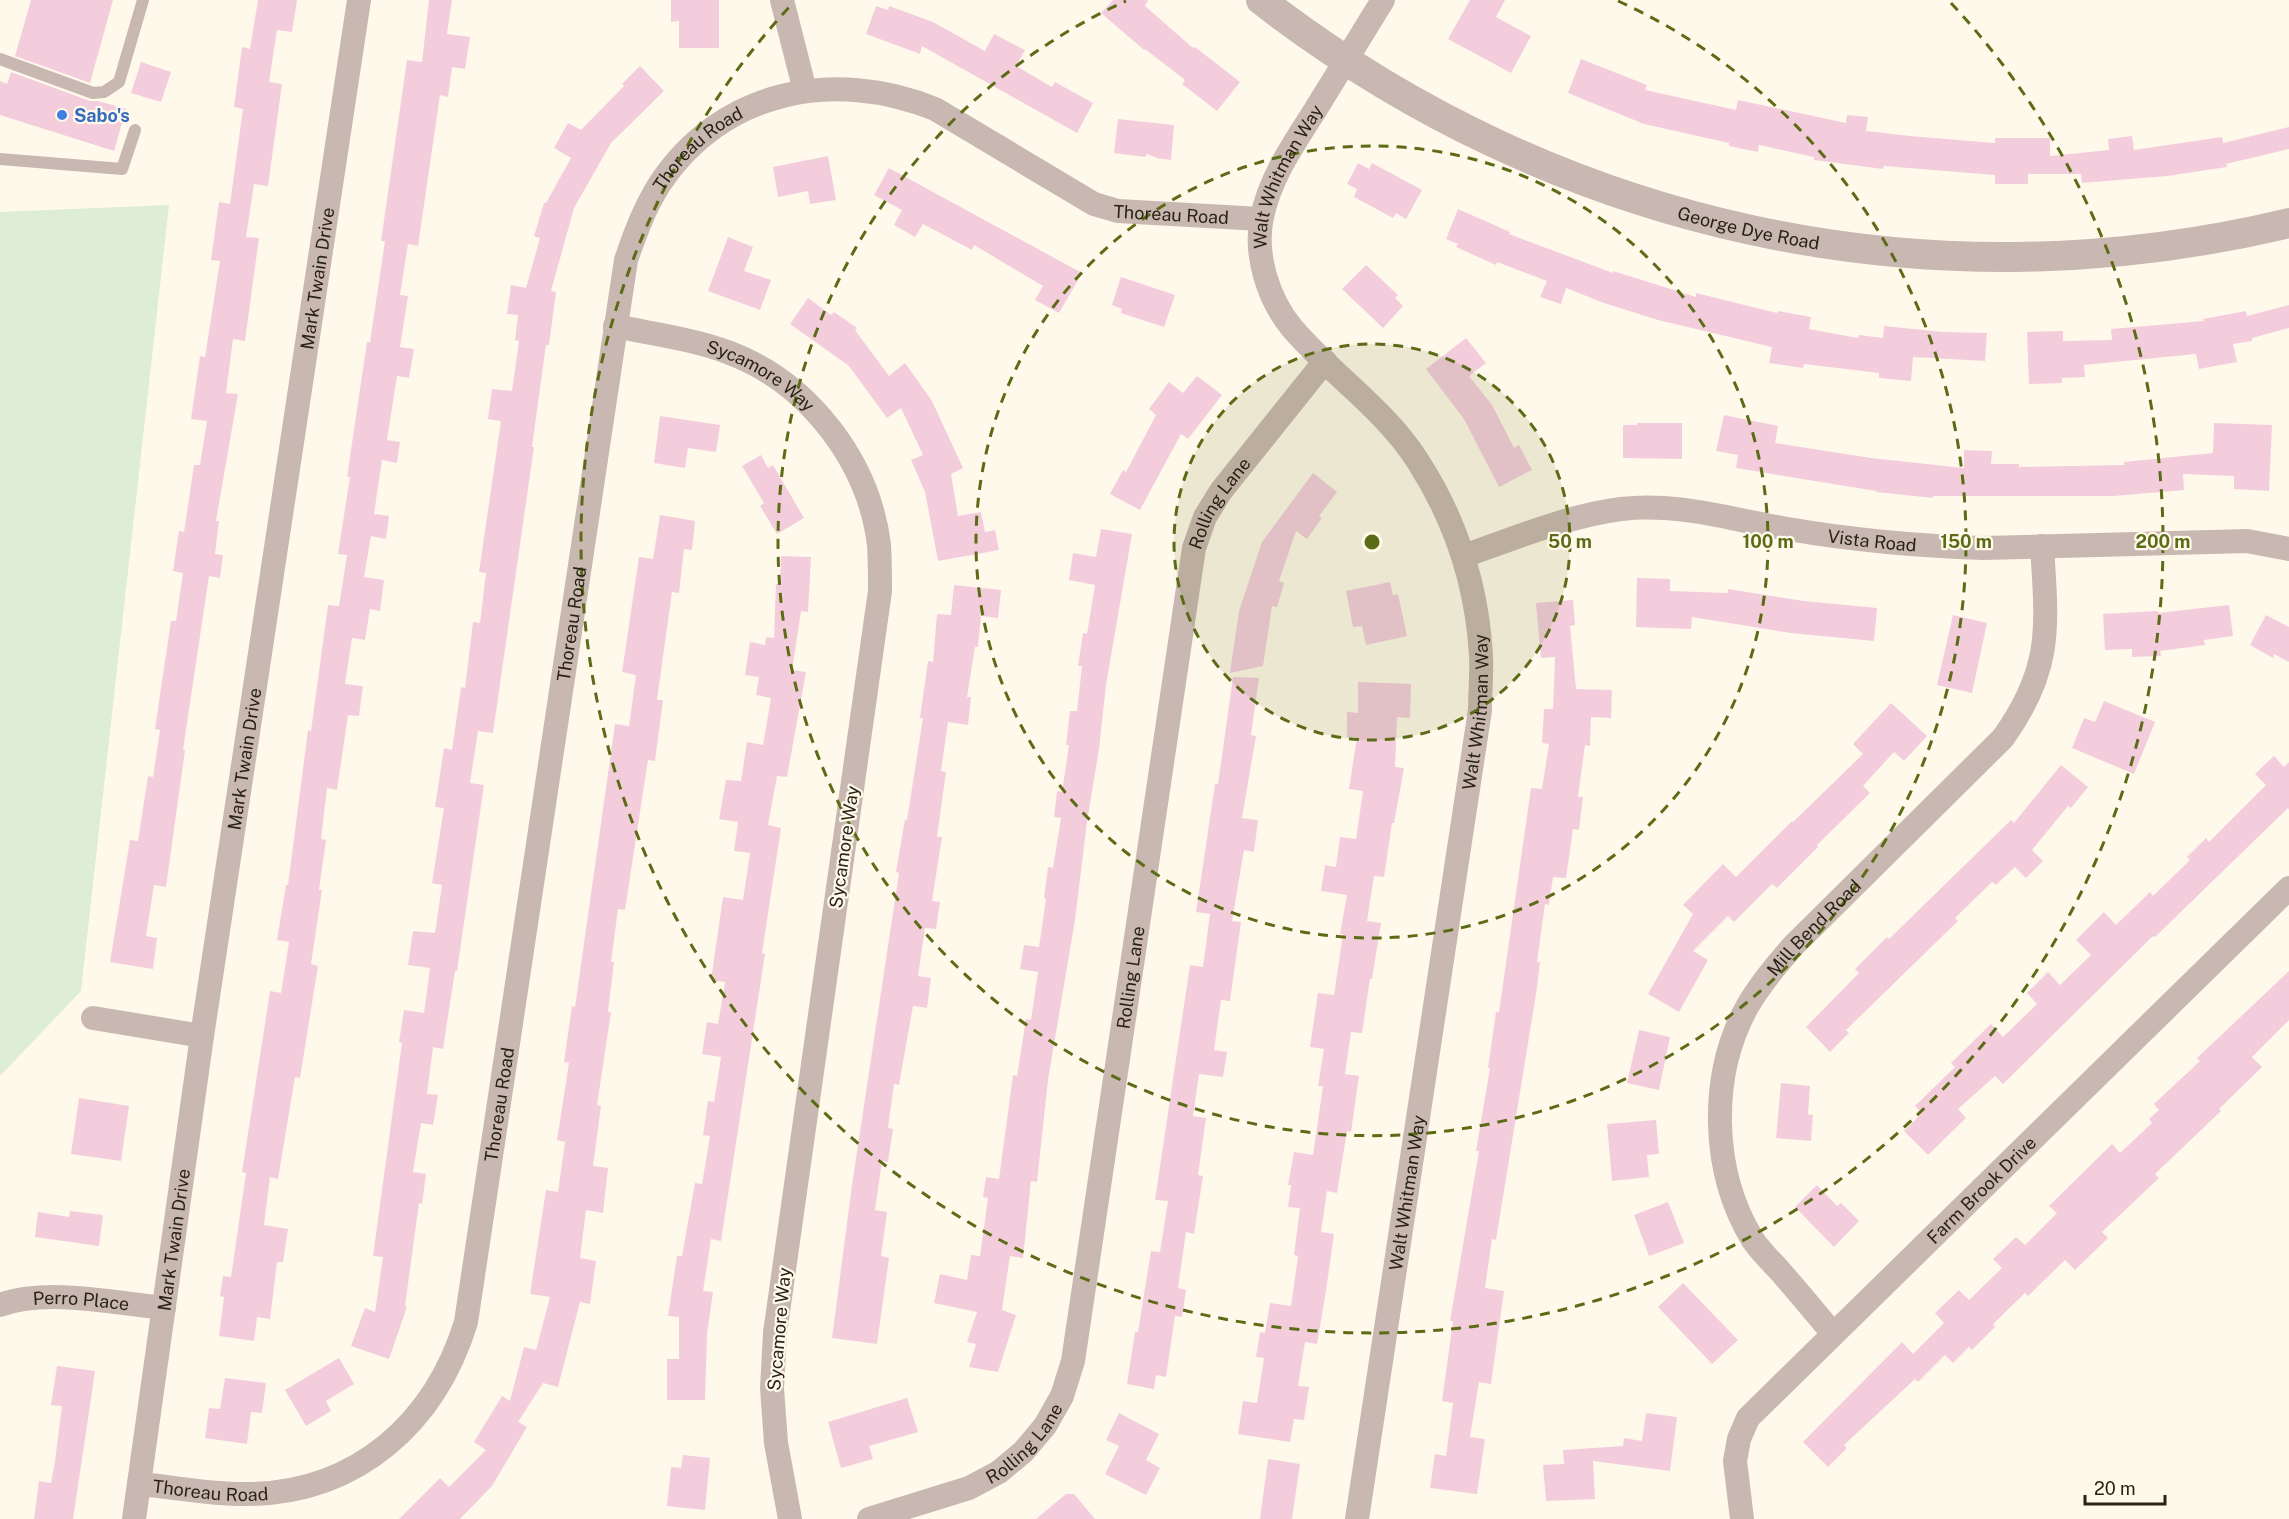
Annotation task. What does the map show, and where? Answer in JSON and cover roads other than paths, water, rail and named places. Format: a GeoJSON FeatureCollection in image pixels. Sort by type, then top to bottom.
{"type":"FeatureCollection","features":[{"type":"Feature","properties":{"kind":"street","name":"Mark Twain Drive"},"geometry":{"type":"LineString","coordinates":[[134,1519],[202,1036],[358,0]]}},
{"type":"Feature","properties":{"kind":"street"},"geometry":{"type":"LineString","coordinates":[[782,0],[805,91]]}},
{"type":"Feature","properties":{"kind":"street","name":"George Dye Road"},"geometry":{"type":"LineString","coordinates":[[1261,0],[1345,62],[1431,112],[1506,150],[1584,182],[1664,208],[1735,227],[1828,244],[1911,254],[1995,258],[2080,255],[2163,247],[2289,223]]}},
{"type":"Feature","properties":{"kind":"street","name":"Walt Whitman Way"},"geometry":{"type":"LineString","coordinates":[[1357,1519],[1480,710],[1481,657],[1476,604],[1464,556],[1445,508],[1419,462],[1391,424],[1291,327],[1275,300],[1265,275],[1260,246],[1261,219],[1269,188],[1383,0]]}},
{"type":"Feature","properties":{"kind":"street","name":"Thoreau Road"},"geometry":{"type":"LineString","coordinates":[[139,1484],[247,1494],[286,1491],[323,1481],[356,1467],[391,1443],[426,1406],[439,1387],[457,1352],[466,1322],[626,260],[639,221],[659,184],[686,152],[713,128],[744,110],[780,96],[839,88],[874,91],[916,101],[935,109],[1094,204],[1118,211],[1261,219]]}},
{"type":"Feature","properties":{"kind":"street","name":"Sycamore Way"},"geometry":{"type":"LineString","coordinates":[[615,326],[710,346],[732,354],[769,373],[803,399],[831,430],[852,461],[868,500],[879,545],[880,591],[775,1334],[772,1388],[776,1443],[790,1519]]}},
{"type":"Feature","properties":{"kind":"street","name":"Rolling Lane"},"geometry":{"type":"LineString","coordinates":[[869,1519],[969,1488],[999,1472],[1023,1452],[1045,1426],[1062,1396],[1073,1361],[1194,548],[1205,517],[1221,491],[1325,361]]}},
{"type":"Feature","properties":{"kind":"street","name":"Vista Road"},"geometry":{"type":"LineString","coordinates":[[1464,556],[1573,518],[1622,509],[1658,508],[1716,514],[1786,529],[1866,541],[1955,547],[2247,541],[2289,549]]}},
{"type":"Feature","properties":{"kind":"street","name":"Mill Bend Road"},"geometry":{"type":"LineString","coordinates":[[1833,1334],[1753,1240],[1737,1206],[1725,1170],[1720,1129],[1722,1087],[1731,1047],[1746,1008],[1766,976],[1794,945],[2003,738],[2021,712],[2036,680],[2044,646],[2046,613],[2042,546]]}},
{"type":"Feature","properties":{"kind":"street","name":"Farm Brook Drive"},"geometry":{"type":"LineString","coordinates":[[1742,1519],[1735,1461],[1739,1439],[1748,1418],[2289,888]]}},
{"type":"Feature","properties":{"kind":"street"},"geometry":{"type":"LineString","coordinates":[[93,1018],[202,1036]]}},
{"type":"Feature","properties":{"kind":"street","name":"Perro Place"},"geometry":{"type":"LineString","coordinates":[[0,1305],[13,1300],[45,1296],[164,1308]]}},
{"type":"Feature","properties":{"kind":"lane"},"geometry":{"type":"LineString","coordinates":[[0,59],[93,93],[104,92],[119,82],[143,0]]}},
{"type":"Feature","properties":{"kind":"lane"},"geometry":{"type":"LineString","coordinates":[[0,159],[122,169],[135,130]]}},
{"type":"Feature","properties":{"kind":"place","name":"Sabo's"},"geometry":{"type":"Point","coordinates":[62,115]}}]}
